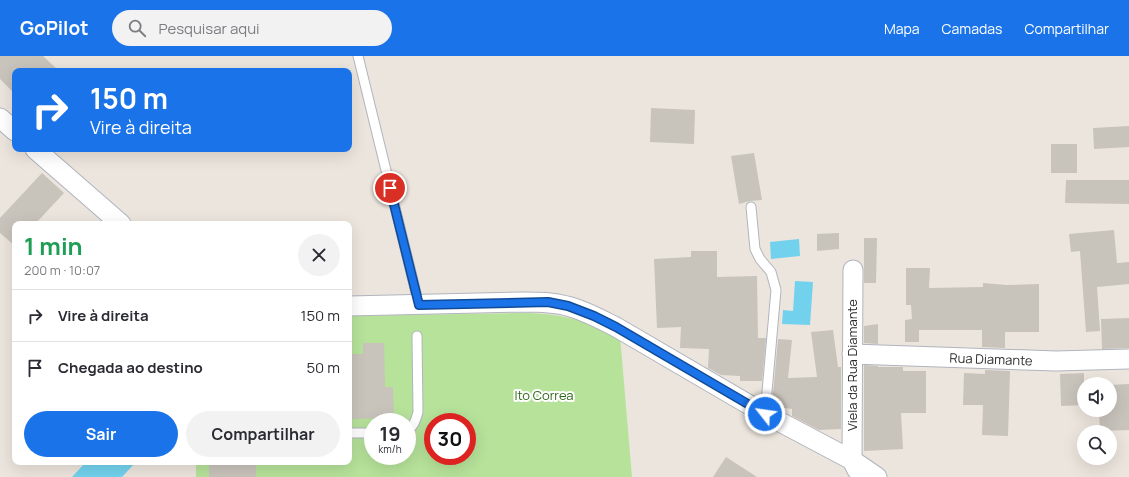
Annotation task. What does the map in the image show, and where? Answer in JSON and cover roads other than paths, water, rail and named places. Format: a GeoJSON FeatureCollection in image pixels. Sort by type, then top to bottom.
{"type":"FeatureCollection","features":[{"type":"Feature","properties":{"kind":"street"},"geometry":{"type":"LineString","coordinates":[[0,118],[12,129]]}},
{"type":"Feature","properties":{"kind":"street"},"geometry":{"type":"LineString","coordinates":[[38,152],[118,221]]}},
{"type":"Feature","properties":{"kind":"street","name":"Viela da Rua Diamante"},"geometry":{"type":"LineString","coordinates":[[853,270],[852,354],[856,469]]}},
{"type":"Feature","properties":{"kind":"street"},"geometry":{"type":"LineString","coordinates":[[352,306],[548,302],[568,306],[594,316],[616,327],[856,469],[877,477]]}},
{"type":"Feature","properties":{"kind":"street","name":"Rua Diamante"},"geometry":{"type":"LineString","coordinates":[[852,354],[1056,360],[1129,359]]}},
{"type":"Feature","properties":{"kind":"lane"},"geometry":{"type":"LineString","coordinates":[[358,56],[419,305]]}},
{"type":"Feature","properties":{"kind":"lane"},"geometry":{"type":"LineString","coordinates":[[751,207],[755,249],[760,259],[771,272],[776,290],[765,414]]}},
{"type":"Feature","properties":{"kind":"lane"},"geometry":{"type":"LineString","coordinates":[[416,418],[418,412],[417,336]]}},
{"type":"Feature","properties":{"kind":"lane"},"geometry":{"type":"LineString","coordinates":[[352,433],[364,433]]}},
{"type":"Feature","properties":{"kind":"water"},"geometry":{"type":"Polygon","coordinates":[[[799,239],[800,256],[771,259],[770,242],[799,239]]]}},
{"type":"Feature","properties":{"kind":"water"},"geometry":{"type":"Polygon","coordinates":[[[795,281],[813,282],[810,325],[782,324],[783,310],[793,311],[795,281]]]}},
{"type":"Feature","properties":{"kind":"water"},"geometry":{"type":"Polygon","coordinates":[[[83,465],[133,465],[122,477],[72,477],[83,465]]]}},
{"type":"Feature","properties":{"kind":"park label","name":"Ito Correa"},"geometry":{"type":"Point","coordinates":[544,395]}}]}
